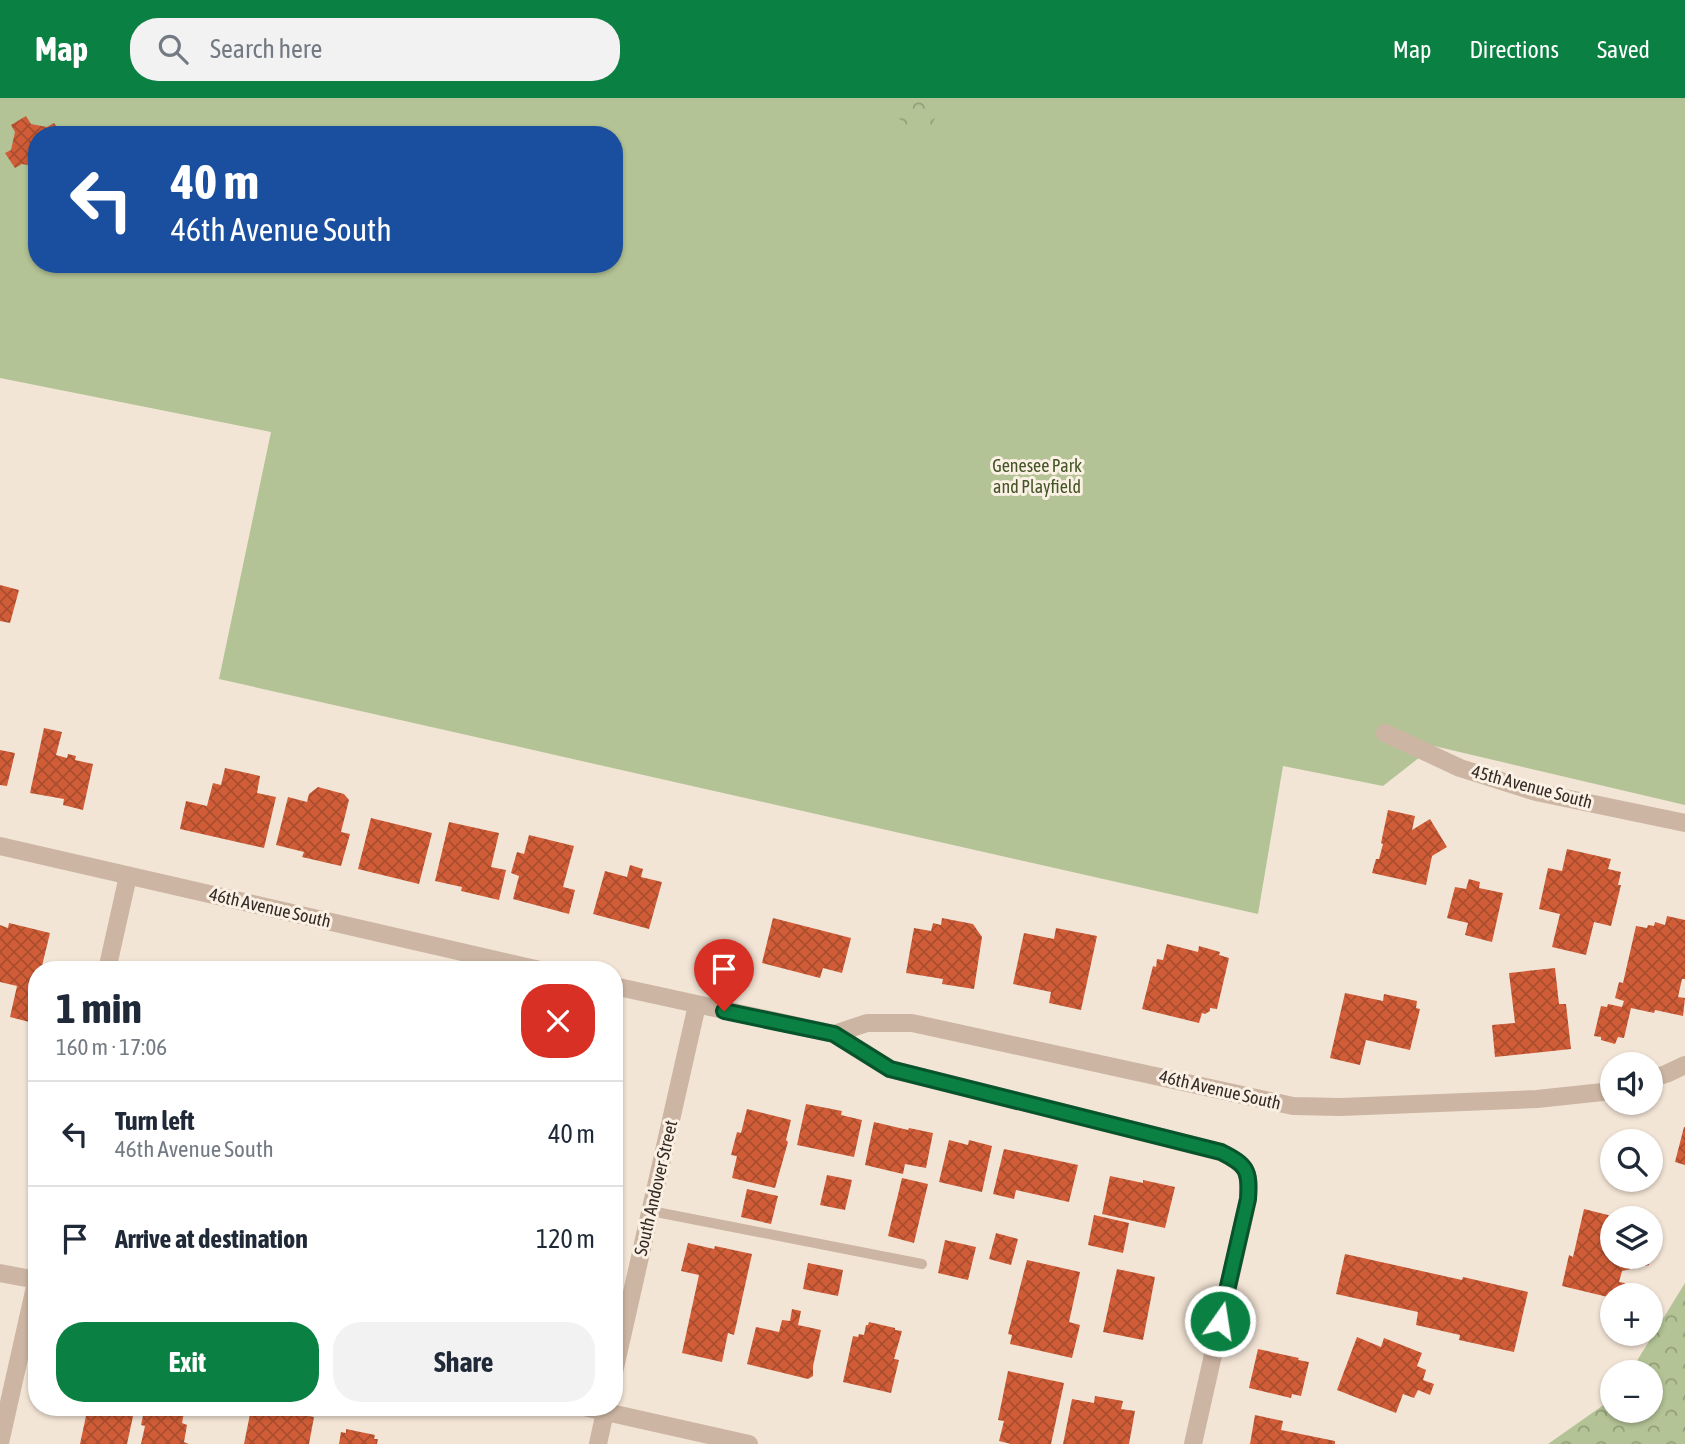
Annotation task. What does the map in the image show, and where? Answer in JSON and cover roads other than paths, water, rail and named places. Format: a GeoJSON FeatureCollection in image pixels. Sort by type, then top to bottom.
{"type":"FeatureCollection","features":[{"type":"Feature","properties":{"kind":"street","name":"45th Avenue South"},"geometry":{"type":"LineString","coordinates":[[1385,733],[1460,768],[1536,792],[1685,823]]}},
{"type":"Feature","properties":{"kind":"street","name":"46th Avenue South"},"geometry":{"type":"LineString","coordinates":[[0,846],[501,961]]}},
{"type":"Feature","properties":{"kind":"street"},"geometry":{"type":"LineString","coordinates":[[109,961],[128,876]]}},
{"type":"Feature","properties":{"kind":"street"},"geometry":{"type":"LineString","coordinates":[[623,988],[834,1034],[890,1069],[1221,1152],[1240,1161],[1250,1180],[1248,1199],[1193,1444]]}},
{"type":"Feature","properties":{"kind":"street","name":"South Andover Street"},"geometry":{"type":"LineString","coordinates":[[623,1333],[697,1005]]}},
{"type":"Feature","properties":{"kind":"street","name":"46th Avenue South"},"geometry":{"type":"LineString","coordinates":[[834,1034],[867,1023],[912,1023],[1293,1106],[1341,1107],[1537,1099],[1600,1092]]}},
{"type":"Feature","properties":{"kind":"street"},"geometry":{"type":"LineString","coordinates":[[1663,1075],[1685,1065]]}},
{"type":"Feature","properties":{"kind":"street"},"geometry":{"type":"LineString","coordinates":[[0,1273],[28,1278]]}},
{"type":"Feature","properties":{"kind":"street"},"geometry":{"type":"LineString","coordinates":[[0,1444],[28,1320]]}},
{"type":"Feature","properties":{"kind":"street"},"geometry":{"type":"LineString","coordinates":[[623,1413],[749,1444]]}},
{"type":"Feature","properties":{"kind":"street"},"geometry":{"type":"LineString","coordinates":[[598,1444],[604,1416]]}},
{"type":"Feature","properties":{"kind":"lane"},"geometry":{"type":"LineString","coordinates":[[651,1211],[922,1264]]}},
{"type":"Feature","properties":{"kind":"park label","name":"Genesee Park and Playfield"},"geometry":{"type":"Point","coordinates":[1037,476]}}]}
